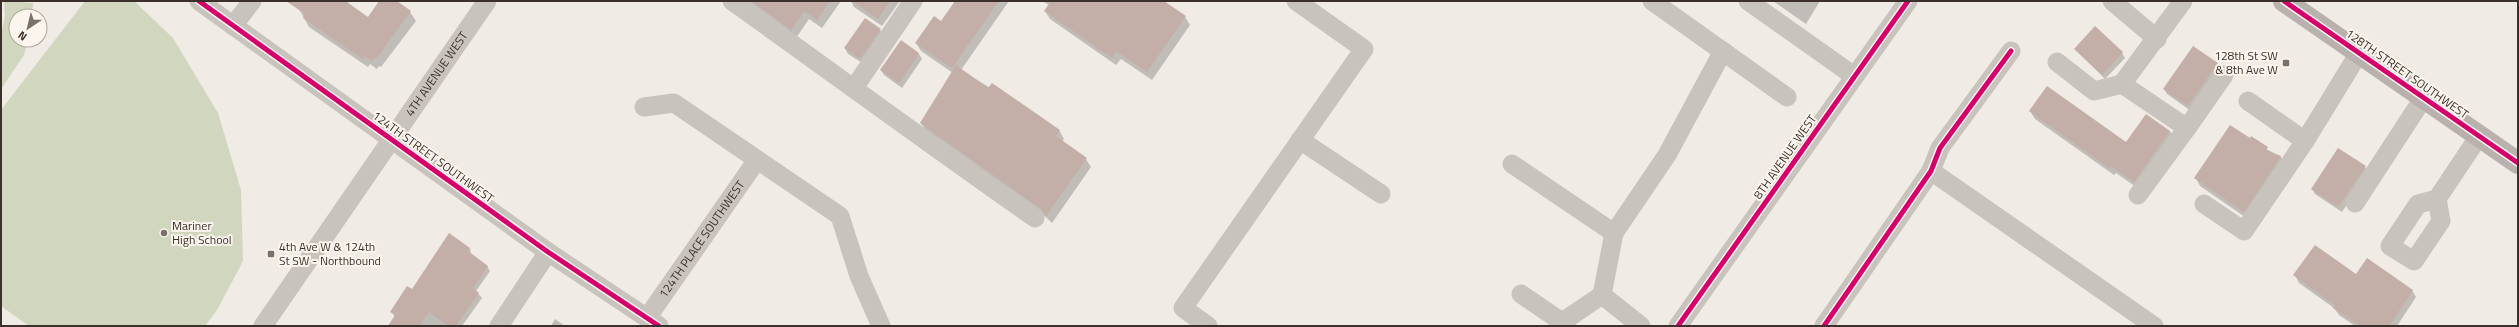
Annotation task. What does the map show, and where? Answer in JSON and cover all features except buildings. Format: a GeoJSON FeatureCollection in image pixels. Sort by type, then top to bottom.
{"type":"FeatureCollection","features":[{"type":"Feature","properties":{"kind":"main road","name":"128TH STREET SOUTHWEST"},"geometry":{"type":"LineString","coordinates":[[2284,1],[2518,163]]}},
{"type":"Feature","properties":{"kind":"street","name":"124TH STREET SOUTHWEST"},"geometry":{"type":"LineString","coordinates":[[199,1],[548,252],[653,322]]}},
{"type":"Feature","properties":{"kind":"street"},"geometry":{"type":"LineString","coordinates":[[233,26],[252,1]]}},
{"type":"Feature","properties":{"kind":"street","name":"4TH AVENUE WEST"},"geometry":{"type":"LineString","coordinates":[[263,326],[487,1]]}},
{"type":"Feature","properties":{"kind":"street"},"geometry":{"type":"LineString","coordinates":[[732,1],[854,88],[879,109],[1035,218]]}},
{"type":"Feature","properties":{"kind":"street"},"geometry":{"type":"LineString","coordinates":[[854,88],[913,1]]}},
{"type":"Feature","properties":{"kind":"street"},"geometry":{"type":"LineString","coordinates":[[1208,326],[1183,308],[1364,50],[1296,1]]}},
{"type":"Feature","properties":{"kind":"street"},"geometry":{"type":"LineString","coordinates":[[1652,1],[1787,97]]}},
{"type":"Feature","properties":{"kind":"street"},"geometry":{"type":"LineString","coordinates":[[1748,1],[1854,76]]}},
{"type":"Feature","properties":{"kind":"street","name":"8TH AVENUE WEST"},"geometry":{"type":"LineString","coordinates":[[1678,326],[1908,1]]}},
{"type":"Feature","properties":{"kind":"street"},"geometry":{"type":"LineString","coordinates":[[2112,1],[2157,39]]}},
{"type":"Feature","properties":{"kind":"street"},"geometry":{"type":"LineString","coordinates":[[2057,62],[2094,91],[2122,84],[2184,1]]}},
{"type":"Feature","properties":{"kind":"street"},"geometry":{"type":"LineString","coordinates":[[1521,294],[1565,324],[1602,295],[1614,233],[1668,155],[1723,51]]}},
{"type":"Feature","properties":{"kind":"street"},"geometry":{"type":"LineString","coordinates":[[1824,326],[1931,171],[1940,148],[2011,52]]}},
{"type":"Feature","properties":{"kind":"street"},"geometry":{"type":"LineString","coordinates":[[2204,204],[2244,231],[2305,142],[2359,53]]}},
{"type":"Feature","properties":{"kind":"street"},"geometry":{"type":"LineString","coordinates":[[2138,195],[2224,75]]}},
{"type":"Feature","properties":{"kind":"street"},"geometry":{"type":"LineString","coordinates":[[2122,84],[2187,128]]}},
{"type":"Feature","properties":{"kind":"street"},"geometry":{"type":"LineString","coordinates":[[2355,203],[2424,98]]}},
{"type":"Feature","properties":{"kind":"street"},"geometry":{"type":"LineString","coordinates":[[2248,101],[2305,142]]}},
{"type":"Feature","properties":{"kind":"street"},"geometry":{"type":"LineString","coordinates":[[644,106],[674,103],[840,216],[859,276],[881,326]]}},
{"type":"Feature","properties":{"kind":"street"},"geometry":{"type":"LineString","coordinates":[[2437,199],[2480,136]]}},
{"type":"Feature","properties":{"kind":"street"},"geometry":{"type":"LineString","coordinates":[[1300,140],[1381,194]]}},
{"type":"Feature","properties":{"kind":"street","name":"124TH PLACE SOUTHWEST"},"geometry":{"type":"LineString","coordinates":[[653,322],[757,160]]}},
{"type":"Feature","properties":{"kind":"street"},"geometry":{"type":"LineString","coordinates":[[1512,164],[1614,233]]}},
{"type":"Feature","properties":{"kind":"street"},"geometry":{"type":"LineString","coordinates":[[1931,171],[2154,326]]}},
{"type":"Feature","properties":{"kind":"street"},"geometry":{"type":"LineString","coordinates":[[499,326],[548,252]]}},
{"type":"Feature","properties":{"kind":"street"},"geometry":{"type":"LineString","coordinates":[[1602,295],[1641,326]]}},
{"type":"Feature","properties":{"kind":"green space"},"geometry":{"type":"Polygon","coordinates":[[[4,1],[33,3],[33,8],[8,8],[8,48],[26,48],[24,55],[1,89],[1,35],[5,16],[4,1]]]}},
{"type":"Feature","properties":{"kind":"green space","name":"Mariner High School"},"geometry":{"type":"Polygon","coordinates":[[[85,1],[134,1],[173,38],[218,113],[241,190],[243,261],[217,310],[205,326],[29,326],[1,306],[1,110],[85,1]]]}},
{"type":"Feature","properties":{"kind":"cycle path"},"geometry":{"type":"LineString","coordinates":[[199,1],[548,252],[659,326]]}},
{"type":"Feature","properties":{"kind":"cycle path"},"geometry":{"type":"LineString","coordinates":[[1678,326],[1908,1]]}},
{"type":"Feature","properties":{"kind":"cycle path"},"geometry":{"type":"LineString","coordinates":[[2284,1],[2518,163]]}},
{"type":"Feature","properties":{"kind":"cycle path"},"geometry":{"type":"LineString","coordinates":[[1824,326],[1931,171],[1940,148],[2011,51]]}},
{"type":"Feature","properties":{"kind":"place","name":"128th St SW & 8th Ave W"},"geometry":{"type":"Point","coordinates":[2286,63]}},
{"type":"Feature","properties":{"kind":"place","name":"Mariner High School"},"geometry":{"type":"Point","coordinates":[164,233]}},
{"type":"Feature","properties":{"kind":"place","name":"4th Ave W & 124th St SW - Northbound"},"geometry":{"type":"Point","coordinates":[271,254]}}]}
